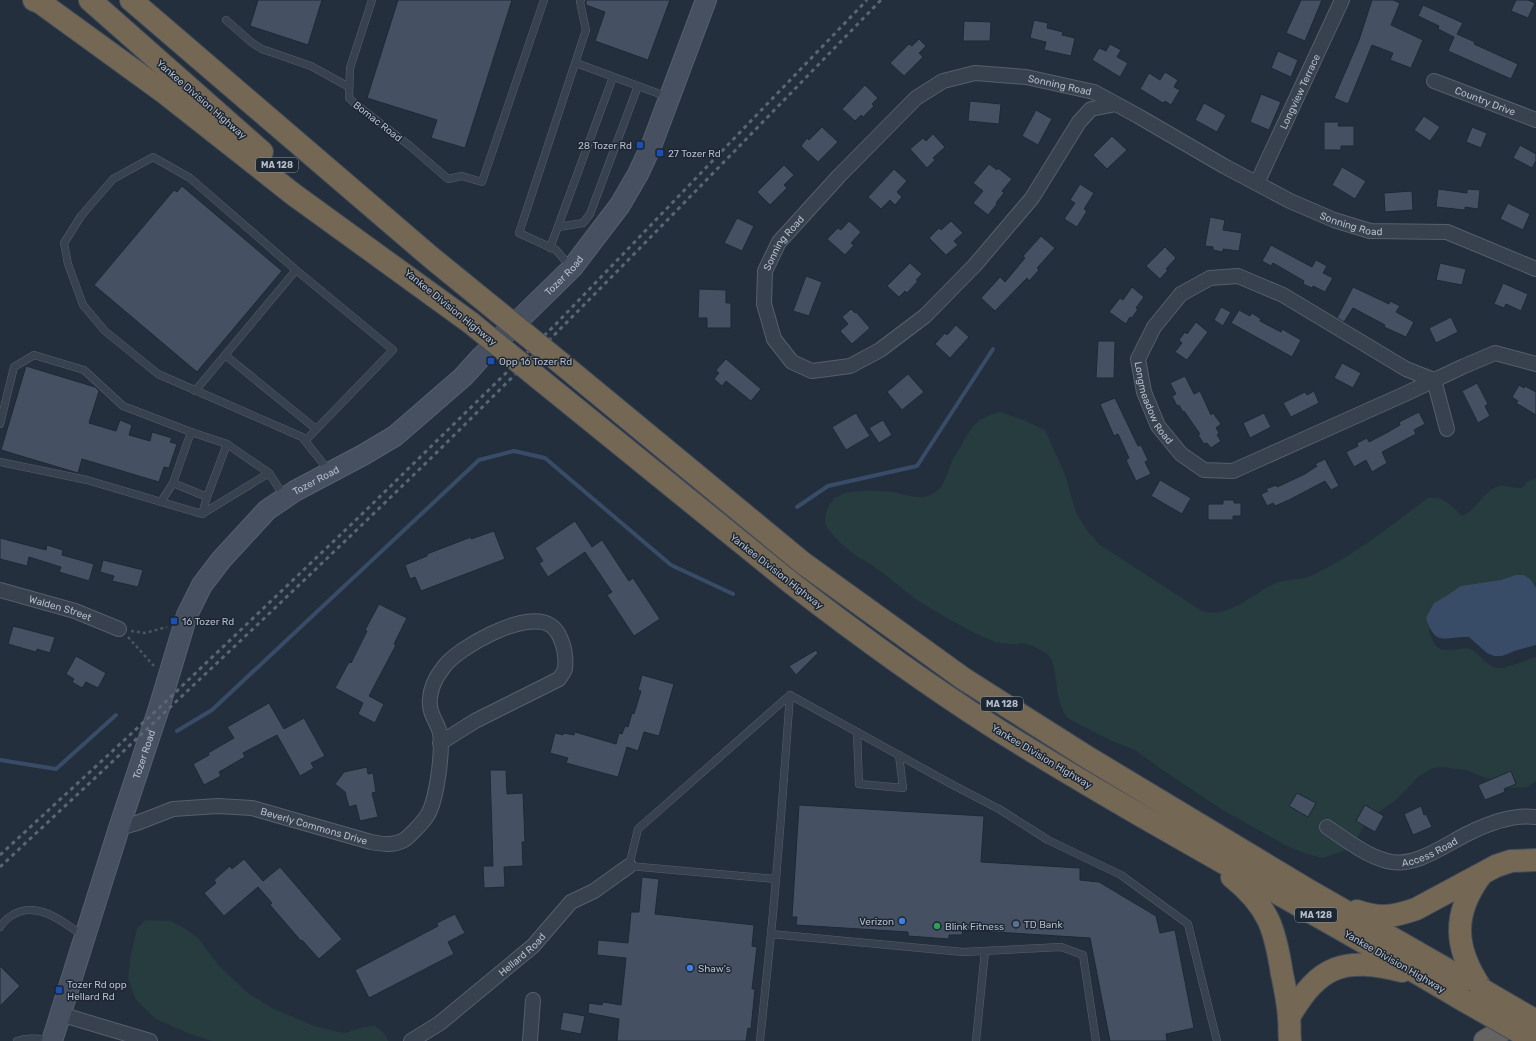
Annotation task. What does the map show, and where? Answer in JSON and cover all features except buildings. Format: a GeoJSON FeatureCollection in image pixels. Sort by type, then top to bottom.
{"type":"FeatureCollection","features":[{"type":"Feature","properties":{"kind":"highway"},"geometry":{"type":"LineString","coordinates":[[34,0],[41,3],[165,93],[293,194],[471,323]]}},
{"type":"Feature","properties":{"kind":"highway","name":"Yankee Division Highway"},"geometry":{"type":"LineString","coordinates":[[90,0],[287,174],[748,549],[829,613],[912,672],[996,728],[1169,832],[1535,1041]]}},
{"type":"Feature","properties":{"kind":"highway","name":"Yankee Division Highway"},"geometry":{"type":"LineString","coordinates":[[138,4],[421,249],[775,541],[843,593],[1003,705],[1087,757],[1308,890],[1536,1021]]}},
{"type":"Feature","properties":{"kind":"highway"},"geometry":{"type":"LineString","coordinates":[[1169,832],[1221,868],[1253,897],[1264,912],[1273,928],[1278,948],[1289,1017],[1290,1041]]}},
{"type":"Feature","properties":{"kind":"highway"},"geometry":{"type":"LineString","coordinates":[[1308,890],[1348,908],[1366,914],[1379,917],[1391,916],[1416,909],[1482,873],[1510,861],[1536,860]]}},
{"type":"Feature","properties":{"kind":"highway"},"geometry":{"type":"LineString","coordinates":[[1481,989],[1466,963],[1460,945],[1459,930],[1465,902],[1471,888],[1482,873]]}},
{"type":"Feature","properties":{"kind":"highway"},"geometry":{"type":"LineString","coordinates":[[1289,1017],[1307,990],[1318,979],[1333,969],[1349,965],[1364,964],[1423,976]]}},
{"type":"Feature","properties":{"kind":"highway"},"geometry":{"type":"LineString","coordinates":[[1485,1041],[1536,1010]]}},
{"type":"Feature","properties":{"kind":"main road","name":"Tozer Road"},"geometry":{"type":"LineString","coordinates":[[52,1041],[119,828],[137,776],[184,622],[202,585],[221,560],[267,510],[285,498],[396,436],[463,377],[482,356],[572,268],[620,205],[638,174],[652,144],[706,0]]}},
{"type":"Feature","properties":{"kind":"street","name":"Longview Terrace"},"geometry":{"type":"LineString","coordinates":[[1257,183],[1342,0]]}},
{"type":"Feature","properties":{"kind":"street","name":"Sonning Road"},"geometry":{"type":"LineString","coordinates":[[1116,104],[1091,109],[1079,122],[1032,198],[980,259],[925,316],[880,350],[850,366],[812,371],[792,362],[774,339],[764,304],[765,271],[779,242],[839,176],[916,98],[943,81],[975,73],[1034,79],[1094,92],[1116,104],[1257,183],[1290,201],[1334,220],[1370,231],[1447,232],[1536,269]]}},
{"type":"Feature","properties":{"kind":"street","name":"Country Drive"},"geometry":{"type":"LineString","coordinates":[[1434,81],[1536,120]]}},
{"type":"Feature","properties":{"kind":"street","name":"Longmeadow Road"},"geometry":{"type":"LineString","coordinates":[[1434,380],[1406,369],[1283,295],[1238,276],[1210,278],[1181,294],[1154,327],[1138,359],[1144,392],[1158,426],[1182,454],[1204,470],[1233,471],[1495,353],[1536,364]]}},
{"type":"Feature","properties":{"kind":"street"},"geometry":{"type":"LineString","coordinates":[[1434,380],[1447,429]]}},
{"type":"Feature","properties":{"kind":"street","name":"Walden Street"},"geometry":{"type":"LineString","coordinates":[[0,590],[75,611],[119,629]]}},
{"type":"Feature","properties":{"kind":"street","name":"Beverly Commons Drive"},"geometry":{"type":"LineString","coordinates":[[119,828],[137,823],[173,809],[218,806],[252,808],[323,830],[371,842],[390,844],[404,840],[427,816],[435,796],[440,754],[440,743],[440,732],[432,716],[430,699],[434,679],[448,662],[491,633],[515,625],[533,622],[549,625],[559,634],[564,649],[565,670],[559,679],[475,721],[440,743]]}},
{"type":"Feature","properties":{"kind":"street","name":"Access Road"},"geometry":{"type":"LineString","coordinates":[[1327,827],[1354,846],[1374,857],[1389,862],[1403,863],[1424,857],[1471,832],[1501,820],[1527,816],[1536,817]]}},
{"type":"Feature","properties":{"kind":"street","name":"Hellard Road"},"geometry":{"type":"LineString","coordinates":[[411,1041],[440,1023],[533,946],[571,902],[594,891],[629,866]]}},
{"type":"Feature","properties":{"kind":"street"},"geometry":{"type":"LineString","coordinates":[[530,1041],[533,1000]]}},
{"type":"Feature","properties":{"kind":"street"},"geometry":{"type":"LineString","coordinates":[[60,1014],[150,1041]]}},
{"type":"Feature","properties":{"kind":"lane","name":"Bomac Road"},"geometry":{"type":"LineString","coordinates":[[372,0],[350,68],[349,98],[410,146],[448,179],[462,176],[482,182],[544,0]]}},
{"type":"Feature","properties":{"kind":"lane"},"geometry":{"type":"LineString","coordinates":[[572,268],[556,250],[519,234],[586,30],[580,2],[581,0]]}},
{"type":"Feature","properties":{"kind":"lane"},"geometry":{"type":"LineString","coordinates":[[226,20],[250,42],[311,66],[349,87]]}},
{"type":"Feature","properties":{"kind":"lane"},"geometry":{"type":"LineString","coordinates":[[576,63],[670,97]]}},
{"type":"Feature","properties":{"kind":"lane"},"geometry":{"type":"LineString","coordinates":[[550,248],[613,77]]}},
{"type":"Feature","properties":{"kind":"lane"},"geometry":{"type":"LineString","coordinates":[[558,227],[583,223],[590,214],[638,86]]}},
{"type":"Feature","properties":{"kind":"lane"},"geometry":{"type":"LineString","coordinates":[[305,442],[393,350],[296,270],[190,178],[153,157],[112,180],[81,216],[64,243],[68,264],[83,305],[105,331],[158,374],[302,437],[305,442],[330,473]]}},
{"type":"Feature","properties":{"kind":"lane"},"geometry":{"type":"LineString","coordinates":[[195,391],[296,270]]}},
{"type":"Feature","properties":{"kind":"lane"},"geometry":{"type":"LineString","coordinates":[[0,424],[14,367],[34,355],[84,370],[123,406],[190,432],[227,444],[269,473],[285,498]]}},
{"type":"Feature","properties":{"kind":"lane"},"geometry":{"type":"LineString","coordinates":[[225,355],[316,430]]}},
{"type":"Feature","properties":{"kind":"lane"},"geometry":{"type":"LineString","coordinates":[[161,502],[173,483],[190,432]]}},
{"type":"Feature","properties":{"kind":"lane"},"geometry":{"type":"LineString","coordinates":[[202,514],[227,444]]}},
{"type":"Feature","properties":{"kind":"lane"},"geometry":{"type":"LineString","coordinates":[[0,462],[88,480],[202,514],[269,473]]}},
{"type":"Feature","properties":{"kind":"lane"},"geometry":{"type":"LineString","coordinates":[[173,483],[207,497]]}},
{"type":"Feature","properties":{"kind":"lane"},"geometry":{"type":"LineString","coordinates":[[790,695],[999,809],[1048,840],[1121,875],[1188,924],[1217,1041]]}},
{"type":"Feature","properties":{"kind":"lane"},"geometry":{"type":"LineString","coordinates":[[776,879],[629,866],[638,829],[790,695]]}},
{"type":"Feature","properties":{"kind":"lane"},"geometry":{"type":"LineString","coordinates":[[760,1041],[772,934],[790,695]]}},
{"type":"Feature","properties":{"kind":"lane"},"geometry":{"type":"LineString","coordinates":[[858,732],[859,784],[903,788],[900,755]]}},
{"type":"Feature","properties":{"kind":"lane"},"geometry":{"type":"LineString","coordinates":[[0,927],[11,916],[27,910],[40,911],[59,918],[85,938]]}},
{"type":"Feature","properties":{"kind":"lane"},"geometry":{"type":"LineString","coordinates":[[772,934],[963,952],[1061,947],[1083,955],[1096,1041]]}},
{"type":"Feature","properties":{"kind":"lane"},"geometry":{"type":"LineString","coordinates":[[976,1041],[985,951]]}},
{"type":"Feature","properties":{"kind":"lane"},"geometry":{"type":"LineString","coordinates":[[16,1041],[21,1039],[37,1038],[52,1041]]}},
{"type":"Feature","properties":{"kind":"path"},"geometry":{"type":"LineString","coordinates":[[119,629],[145,633],[184,622]]}},
{"type":"Feature","properties":{"kind":"path"},"geometry":{"type":"LineString","coordinates":[[119,629],[138,647],[167,680]]}},
{"type":"Feature","properties":{"kind":"green space"},"geometry":{"type":"Polygon","coordinates":[[[1000,412],[1045,430],[1065,474],[1076,513],[1089,533],[1100,545],[1202,611],[1212,613],[1231,609],[1265,588],[1279,582],[1305,578],[1330,566],[1373,539],[1428,498],[1439,498],[1447,502],[1462,516],[1472,509],[1494,488],[1502,486],[1522,488],[1527,482],[1536,478],[1536,595],[1436,615],[1429,630],[1433,642],[1439,648],[1443,650],[1469,649],[1493,667],[1501,668],[1511,666],[1536,657],[1536,781],[1527,787],[1511,788],[1466,770],[1441,767],[1433,768],[1419,776],[1397,799],[1370,818],[1357,838],[1346,850],[1323,858],[1307,854],[1285,845],[1221,809],[1135,750],[1112,741],[1069,719],[1063,712],[1051,658],[1046,653],[1023,643],[1008,644],[993,641],[942,615],[914,598],[874,566],[852,553],[835,537],[825,522],[830,504],[835,498],[847,493],[878,491],[917,497],[932,494],[944,481],[954,457],[972,427],[985,417],[1000,412]]]}},
{"type":"Feature","properties":{"kind":"green space"},"geometry":{"type":"Polygon","coordinates":[[[146,920],[170,921],[184,928],[198,938],[219,966],[248,993],[272,1008],[314,1026],[345,1033],[364,1027],[375,1026],[383,1032],[389,1041],[212,1041],[190,1034],[156,1019],[136,1000],[128,979],[130,959],[137,928],[146,920]]]}},
{"type":"Feature","properties":{"kind":"water"},"geometry":{"type":"Polygon","coordinates":[[[1516,575],[1524,575],[1531,580],[1536,588],[1536,645],[1502,656],[1494,656],[1487,653],[1469,637],[1442,638],[1437,637],[1433,633],[1426,618],[1434,603],[1461,586],[1501,580],[1516,575]]]}},
{"type":"Feature","properties":{"kind":"waterway"},"geometry":{"type":"LineString","coordinates":[[797,507],[828,486],[917,466],[993,349]]}},
{"type":"Feature","properties":{"kind":"waterway"},"geometry":{"type":"LineString","coordinates":[[177,731],[212,710],[479,460],[514,451],[545,458],[671,565],[733,594]]}},
{"type":"Feature","properties":{"kind":"waterway"},"geometry":{"type":"LineString","coordinates":[[0,760],[56,769],[116,715]]}},
{"type":"Feature","properties":{"kind":"railway"},"geometry":{"type":"LineString","coordinates":[[0,855],[159,708],[359,517],[554,326],[867,0]]}},
{"type":"Feature","properties":{"kind":"railway"},"geometry":{"type":"LineString","coordinates":[[0,867],[161,716],[428,461],[599,290],[881,0]]}},
{"type":"Feature","properties":{"kind":"place","name":"28 Tozer Rd"},"geometry":{"type":"Point","coordinates":[640,145]}},
{"type":"Feature","properties":{"kind":"place","name":"27 Tozer Rd"},"geometry":{"type":"Point","coordinates":[660,153]}},
{"type":"Feature","properties":{"kind":"place","name":"Opp 16 Tozer Rd"},"geometry":{"type":"Point","coordinates":[491,361]}},
{"type":"Feature","properties":{"kind":"place","name":"16 Tozer Rd"},"geometry":{"type":"Point","coordinates":[174,621]}},
{"type":"Feature","properties":{"kind":"place","name":"Verizon"},"geometry":{"type":"Point","coordinates":[902,921]}},
{"type":"Feature","properties":{"kind":"place","name":"TD Bank"},"geometry":{"type":"Point","coordinates":[1016,924]}},
{"type":"Feature","properties":{"kind":"place","name":"Blink Fitness"},"geometry":{"type":"Point","coordinates":[937,926]}},
{"type":"Feature","properties":{"kind":"place","name":"Shaw's"},"geometry":{"type":"Point","coordinates":[690,968]}},
{"type":"Feature","properties":{"kind":"place","name":"Tozer Rd opp Hellard Rd"},"geometry":{"type":"Point","coordinates":[59,990]}}]}
